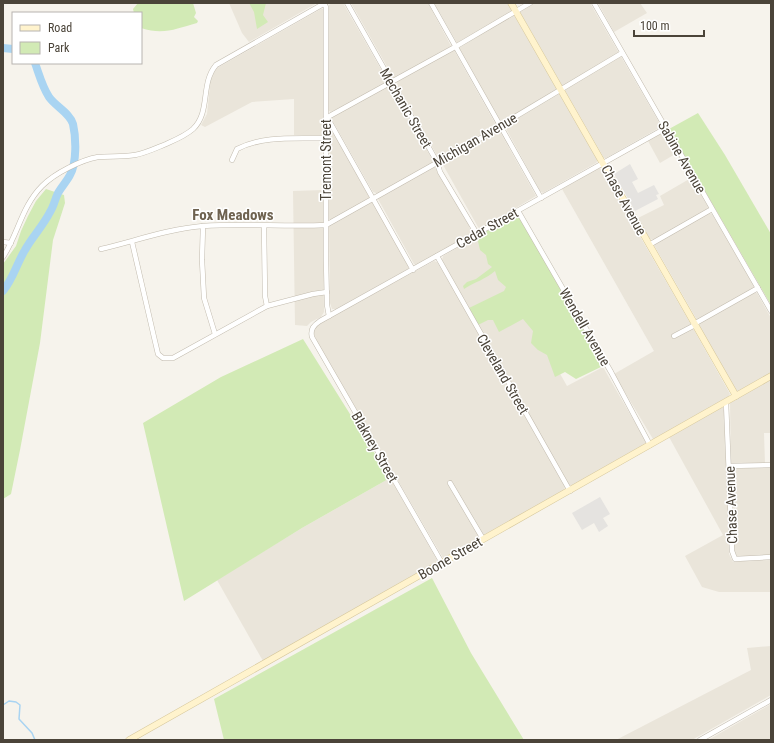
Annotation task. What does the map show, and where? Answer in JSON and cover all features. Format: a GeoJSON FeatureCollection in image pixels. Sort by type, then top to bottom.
{"type":"FeatureCollection","features":[{"type":"Feature","properties":{"kind":"street"},"geometry":{"type":"LineString","coordinates":[[3,257],[11,243],[27,205],[38,190],[52,178],[80,162],[97,158],[136,155],[192,131],[199,122],[204,109],[209,77],[216,65],[325,3]]}},
{"type":"Feature","properties":{"kind":"street","name":"Tremont Street"},"geometry":{"type":"LineString","coordinates":[[325,3],[326,225],[327,292],[329,316]]}},
{"type":"Feature","properties":{"kind":"street","name":"Mechanic Street"},"geometry":{"type":"LineString","coordinates":[[347,3],[437,162],[440,172],[477,234]]}},
{"type":"Feature","properties":{"kind":"street"},"geometry":{"type":"LineString","coordinates":[[431,3],[541,198]]}},
{"type":"Feature","properties":{"kind":"street","name":"Chase Avenue"},"geometry":{"type":"LineString","coordinates":[[511,3],[736,396]]}},
{"type":"Feature","properties":{"kind":"street"},"geometry":{"type":"LineString","coordinates":[[413,270],[331,124],[326,118],[455,47],[530,3]]}},
{"type":"Feature","properties":{"kind":"street","name":"Sabine Avenue"},"geometry":{"type":"LineString","coordinates":[[594,3],[771,312]]}},
{"type":"Feature","properties":{"kind":"street","name":"Michigan Avenue"},"geometry":{"type":"LineString","coordinates":[[326,225],[500,126],[622,53]]}},
{"type":"Feature","properties":{"kind":"street","name":"Cedar Street"},"geometry":{"type":"LineString","coordinates":[[311,330],[316,323],[666,128]]}},
{"type":"Feature","properties":{"kind":"street"},"geometry":{"type":"LineString","coordinates":[[232,160],[237,149],[248,143],[264,140],[326,138]]}},
{"type":"Feature","properties":{"kind":"street"},"geometry":{"type":"LineString","coordinates":[[649,245],[712,209]]}},
{"type":"Feature","properties":{"kind":"street","name":"Wendell Avenue"},"geometry":{"type":"LineString","coordinates":[[518,211],[607,366],[650,445]]}},
{"type":"Feature","properties":{"kind":"street"},"geometry":{"type":"LineString","coordinates":[[101,249],[174,230],[203,226],[298,227],[326,225]]}},
{"type":"Feature","properties":{"kind":"street"},"geometry":{"type":"LineString","coordinates":[[203,226],[202,260],[204,298],[215,334]]}},
{"type":"Feature","properties":{"kind":"street"},"geometry":{"type":"LineString","coordinates":[[264,226],[265,296],[267,306]]}},
{"type":"Feature","properties":{"kind":"street"},"geometry":{"type":"LineString","coordinates":[[3,242],[11,243]]}},
{"type":"Feature","properties":{"kind":"street"},"geometry":{"type":"LineString","coordinates":[[132,242],[158,354],[163,358],[173,358],[267,306],[313,294],[327,292]]}},
{"type":"Feature","properties":{"kind":"street","name":"Cleveland Street"},"geometry":{"type":"LineString","coordinates":[[437,256],[570,491]]}},
{"type":"Feature","properties":{"kind":"street"},"geometry":{"type":"LineString","coordinates":[[674,336],[758,288]]}},
{"type":"Feature","properties":{"kind":"street","name":"Blakney Street"},"geometry":{"type":"LineString","coordinates":[[311,330],[312,337],[442,563]]}},
{"type":"Feature","properties":{"kind":"street","name":"Boone Street"},"geometry":{"type":"LineString","coordinates":[[129,740],[771,376]]}},
{"type":"Feature","properties":{"kind":"street","name":"Chase Avenue"},"geometry":{"type":"LineString","coordinates":[[726,402],[732,551],[735,559],[771,557]]}},
{"type":"Feature","properties":{"kind":"street"},"geometry":{"type":"LineString","coordinates":[[729,466],[771,465]]}},
{"type":"Feature","properties":{"kind":"street"},"geometry":{"type":"LineString","coordinates":[[450,483],[483,539]]}},
{"type":"Feature","properties":{"kind":"street"},"geometry":{"type":"LineString","coordinates":[[700,740],[771,700]]}},
{"type":"Feature","properties":{"kind":"shaded area"},"geometry":{"type":"Polygon","coordinates":[[[229,3],[317,3],[249,42],[242,33],[229,3]]]}},
{"type":"Feature","properties":{"kind":"shaded area"},"geometry":{"type":"Polygon","coordinates":[[[332,3],[343,3],[387,80],[385,84],[331,112],[328,110],[329,5],[332,3]]]}},
{"type":"Feature","properties":{"kind":"shaded area"},"geometry":{"type":"Polygon","coordinates":[[[351,3],[428,3],[451,46],[394,79],[351,3]]]}},
{"type":"Feature","properties":{"kind":"shaded area"},"geometry":{"type":"Polygon","coordinates":[[[434,3],[508,3],[513,11],[457,43],[434,3]]]}},
{"type":"Feature","properties":{"kind":"shaded area"},"geometry":{"type":"Polygon","coordinates":[[[533,3],[590,3],[660,124],[659,128],[604,158],[520,12],[533,3]]]}},
{"type":"Feature","properties":{"kind":"shaded area"},"geometry":{"type":"Polygon","coordinates":[[[598,3],[640,3],[647,13],[614,32],[598,3]]]}},
{"type":"Feature","properties":{"kind":"shaded area"},"geometry":{"type":"Polygon","coordinates":[[[323,9],[323,135],[294,135],[294,99],[252,102],[205,127],[201,125],[207,114],[211,76],[217,68],[323,9]]]}},
{"type":"Feature","properties":{"kind":"shaded area"},"geometry":{"type":"Polygon","coordinates":[[[514,15],[558,90],[503,122],[500,121],[459,48],[514,15]]]}},
{"type":"Feature","properties":{"kind":"shaded area"},"geometry":{"type":"Polygon","coordinates":[[[453,50],[496,125],[439,159],[398,87],[397,82],[453,50]]]}},
{"type":"Feature","properties":{"kind":"shaded area"},"geometry":{"type":"Polygon","coordinates":[[[390,85],[433,161],[432,163],[378,194],[373,192],[331,118],[390,85]]]}},
{"type":"Feature","properties":{"kind":"shaded area"},"geometry":{"type":"Polygon","coordinates":[[[559,93],[598,160],[596,163],[543,193],[540,191],[504,125],[559,93]]]}},
{"type":"Feature","properties":{"kind":"shaded area"},"geometry":{"type":"Polygon","coordinates":[[[329,128],[331,128],[369,197],[369,199],[331,220],[329,219],[329,128]]]}},
{"type":"Feature","properties":{"kind":"shaded area"},"geometry":{"type":"Polygon","coordinates":[[[499,130],[536,196],[480,229],[442,163],[499,130]]]}},
{"type":"Feature","properties":{"kind":"shaded area"},"geometry":{"type":"Polygon","coordinates":[[[663,132],[666,133],[677,153],[660,163],[648,141],[663,132]]]}},
{"type":"Feature","properties":{"kind":"shaded area"},"geometry":{"type":"Polygon","coordinates":[[[630,164],[638,179],[632,182],[638,193],[654,185],[659,194],[656,195],[658,199],[635,211],[614,174],[630,164]]]}},
{"type":"Feature","properties":{"kind":"shaded area"},"geometry":{"type":"Polygon","coordinates":[[[435,167],[469,225],[471,233],[469,236],[416,265],[414,264],[378,197],[435,167]]]}},
{"type":"Feature","properties":{"kind":"shaded area"},"geometry":{"type":"Polygon","coordinates":[[[599,168],[601,169],[730,394],[728,397],[655,439],[653,439],[614,374],[654,351],[562,189],[599,168]]]}},
{"type":"Feature","properties":{"kind":"shaded area"},"geometry":{"type":"Polygon","coordinates":[[[691,178],[708,207],[707,209],[654,240],[650,239],[638,218],[664,205],[660,196],[691,178]]]}},
{"type":"Feature","properties":{"kind":"shaded area"},"geometry":{"type":"Polygon","coordinates":[[[323,190],[324,312],[321,317],[311,322],[307,326],[295,325],[293,191],[323,190]]]}},
{"type":"Feature","properties":{"kind":"shaded area"},"geometry":{"type":"Polygon","coordinates":[[[373,202],[408,266],[408,269],[336,309],[332,309],[330,303],[329,225],[373,202]]]}},
{"type":"Feature","properties":{"kind":"shaded area"},"geometry":{"type":"Polygon","coordinates":[[[709,213],[712,214],[754,286],[753,289],[697,320],[654,245],[709,213]]]}},
{"type":"Feature","properties":{"kind":"shaded area"},"geometry":{"type":"Polygon","coordinates":[[[481,234],[567,386],[603,367],[646,442],[645,445],[572,486],[569,485],[442,260],[443,256],[481,234]]]}},
{"type":"Feature","properties":{"kind":"shaded area"},"geometry":{"type":"Polygon","coordinates":[[[434,261],[437,262],[452,287],[565,487],[564,491],[443,558],[313,332],[314,328],[322,322],[434,261]]]}},
{"type":"Feature","properties":{"kind":"shaded area"},"geometry":{"type":"Polygon","coordinates":[[[754,293],[757,293],[771,318],[771,373],[739,392],[735,390],[699,325],[700,323],[754,293]]]}},
{"type":"Feature","properties":{"kind":"shaded area"},"geometry":{"type":"Polygon","coordinates":[[[771,379],[771,433],[764,433],[765,464],[731,465],[730,403],[771,379]]]}},
{"type":"Feature","properties":{"kind":"shaded area"},"geometry":{"type":"Polygon","coordinates":[[[720,408],[723,408],[724,410],[728,470],[729,554],[733,562],[771,560],[771,592],[719,592],[702,587],[685,556],[723,535],[669,437],[720,408]]]}},
{"type":"Feature","properties":{"kind":"shaded area"},"geometry":{"type":"Polygon","coordinates":[[[771,467],[771,556],[737,556],[734,552],[732,469],[771,467]]]}},
{"type":"Feature","properties":{"kind":"shaded area"},"geometry":{"type":"Polygon","coordinates":[[[390,478],[437,560],[436,564],[263,661],[217,580],[302,528],[390,478]]]}},
{"type":"Feature","properties":{"kind":"shaded area"},"geometry":{"type":"Polygon","coordinates":[[[600,497],[610,514],[603,518],[608,526],[599,532],[594,523],[582,530],[572,513],[600,497]]]}},
{"type":"Feature","properties":{"kind":"shaded area"},"geometry":{"type":"Polygon","coordinates":[[[771,646],[771,695],[692,740],[616,740],[751,670],[747,648],[771,646]]]}},
{"type":"Feature","properties":{"kind":"shaded area"},"geometry":{"type":"Polygon","coordinates":[[[771,704],[771,740],[708,740],[771,704]]]}},
{"type":"Feature","properties":{"kind":"green space"},"geometry":{"type":"Polygon","coordinates":[[[138,3],[193,3],[196,13],[194,17],[198,21],[197,23],[169,30],[149,30],[142,28],[142,12],[134,12],[133,9],[138,3]]]}},
{"type":"Feature","properties":{"kind":"green space"},"geometry":{"type":"Polygon","coordinates":[[[249,3],[266,3],[263,15],[268,22],[257,29],[254,12],[249,3]]]}},
{"type":"Feature","properties":{"kind":"green space"},"geometry":{"type":"Polygon","coordinates":[[[698,113],[725,155],[771,234],[771,305],[669,129],[698,113]]]}},
{"type":"Feature","properties":{"kind":"green space"},"geometry":{"type":"Polygon","coordinates":[[[46,189],[64,195],[65,203],[53,240],[40,343],[11,494],[3,499],[3,264],[16,246],[21,231],[36,201],[46,189]]]}},
{"type":"Feature","properties":{"kind":"green space"},"geometry":{"type":"Polygon","coordinates":[[[514,215],[519,217],[603,366],[576,379],[565,372],[555,377],[547,355],[538,350],[531,343],[533,331],[523,319],[499,332],[493,320],[488,320],[478,325],[469,308],[504,291],[506,287],[498,280],[495,271],[464,289],[463,286],[467,282],[476,279],[492,267],[488,264],[486,255],[480,250],[477,237],[514,215]]]}},
{"type":"Feature","properties":{"kind":"green space"},"geometry":{"type":"Polygon","coordinates":[[[303,339],[390,478],[302,528],[184,601],[143,423],[221,377],[303,339]]]}},
{"type":"Feature","properties":{"kind":"green space"},"geometry":{"type":"Polygon","coordinates":[[[432,578],[471,653],[524,740],[224,740],[214,699],[432,578]]]}},
{"type":"Feature","properties":{"kind":"waterway"},"geometry":{"type":"LineString","coordinates":[[3,48],[12,49]]}},
{"type":"Feature","properties":{"kind":"waterway"},"geometry":{"type":"LineString","coordinates":[[3,291],[10,281],[25,250],[53,207],[58,193],[70,175],[75,157],[75,136],[73,124],[69,116],[49,97],[35,64]]}},
{"type":"Feature","properties":{"kind":"waterway"},"geometry":{"type":"LineString","coordinates":[[3,705],[9,701],[16,702],[20,705],[19,719],[32,733],[35,740]]}},
{"type":"Feature","properties":{"kind":"district","name":"Fox Meadows"},"geometry":{"type":"Point","coordinates":[233,215]}}]}
